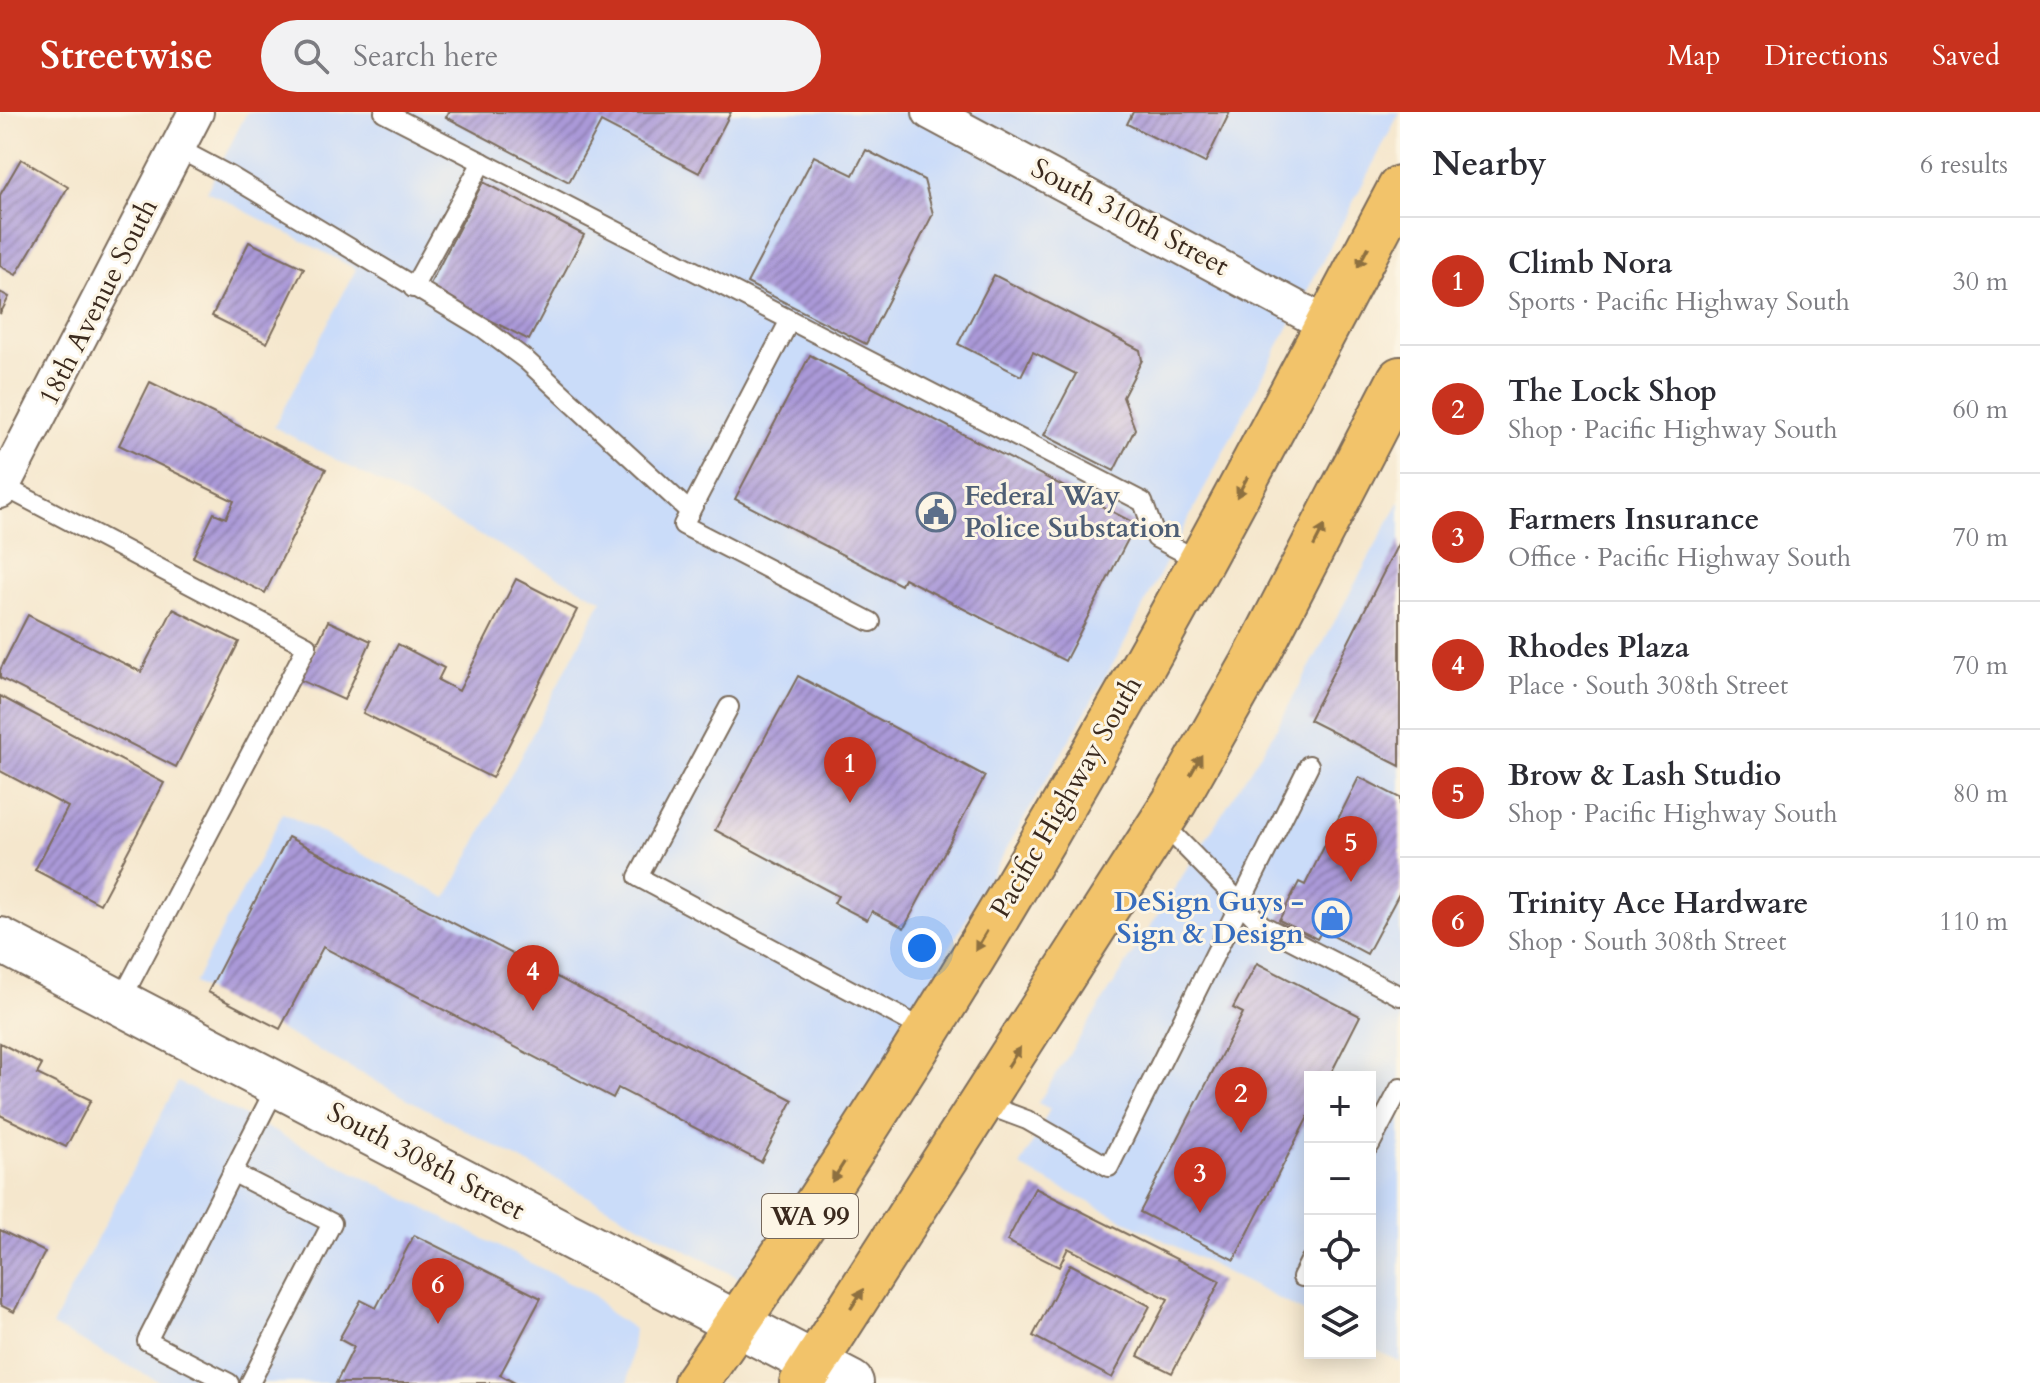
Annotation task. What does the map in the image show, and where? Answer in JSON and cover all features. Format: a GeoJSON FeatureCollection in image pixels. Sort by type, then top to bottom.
{"type":"FeatureCollection","features":[{"type":"Feature","properties":{"kind":"main road","name":"Pacific Highway South"},"geometry":{"type":"LineString","coordinates":[[696,1383],[801,1231],[927,1031],[1100,743],[1202,562],[1400,188]]}},
{"type":"Feature","properties":{"kind":"main road","name":"WA 99"},"geometry":{"type":"LineString","coordinates":[[823,1377],[984,1104],[1162,823],[1252,665],[1400,379]]}},
{"type":"Feature","properties":{"kind":"street","name":"18th Avenue South"},"geometry":{"type":"LineString","coordinates":[[1,489],[9,450],[196,112]]}},
{"type":"Feature","properties":{"kind":"street","name":"South 310th Street"},"geometry":{"type":"LineString","coordinates":[[930,112],[1328,325]]}},
{"type":"Feature","properties":{"kind":"street","name":"South 308th Street"},"geometry":{"type":"LineString","coordinates":[[0,940],[737,1324],[823,1377]]}},
{"type":"Feature","properties":{"kind":"lane"},"geometry":{"type":"LineString","coordinates":[[384,112],[1143,502],[1156,538],[1202,562]]}},
{"type":"Feature","properties":{"kind":"lane"},"geometry":{"type":"LineString","coordinates":[[177,148],[230,176],[483,328],[526,360],[690,512]]}},
{"type":"Feature","properties":{"kind":"lane"},"geometry":{"type":"LineString","coordinates":[[413,288],[482,162]]}},
{"type":"Feature","properties":{"kind":"lane"},"geometry":{"type":"LineString","coordinates":[[790,320],[683,525],[871,622]]}},
{"type":"Feature","properties":{"kind":"lane"},"geometry":{"type":"LineString","coordinates":[[1,489],[307,646],[120,1002]]}},
{"type":"Feature","properties":{"kind":"lane"},"geometry":{"type":"LineString","coordinates":[[729,707],[638,877],[927,1031]]}},
{"type":"Feature","properties":{"kind":"lane"},"geometry":{"type":"LineString","coordinates":[[984,1104],[1027,1120],[1109,1167],[1309,765]]}},
{"type":"Feature","properties":{"kind":"lane"},"geometry":{"type":"LineString","coordinates":[[1162,823],[1262,925],[1400,996]]}},
{"type":"Feature","properties":{"kind":"lane"},"geometry":{"type":"LineString","coordinates":[[229,1383],[147,1341],[278,1083]]}},
{"type":"Feature","properties":{"kind":"lane"},"geometry":{"type":"LineString","coordinates":[[1371,1143],[1400,1088]]}},
{"type":"Feature","properties":{"kind":"lane"},"geometry":{"type":"LineString","coordinates":[[232,1172],[332,1223],[250,1383]]}},
{"type":"Feature","properties":{"kind":"shaded area"},"geometry":{"type":"Polygon","coordinates":[[[247,112],[1400,112],[1117,657],[755,1287],[194,983],[283,813],[447,898],[602,600],[274,427],[356,269],[207,191],[247,112]]]}},
{"type":"Feature","properties":{"kind":"shaded area"},"geometry":{"type":"Polygon","coordinates":[[[1400,501],[1400,1362],[1376,1350],[1376,1071],[1304,1071],[1304,1312],[1020,1167],[1050,1109],[1038,1103],[1276,729],[1400,501]]]}},
{"type":"Feature","properties":{"kind":"shaded area"},"geometry":{"type":"Polygon","coordinates":[[[178,1082],[595,1296],[609,1312],[634,1329],[628,1383],[162,1383],[52,1326],[178,1082]]]}},
{"type":"Feature","properties":{"kind":"building"},"geometry":{"type":"Polygon","coordinates":[[[449,112],[731,112],[699,173],[601,122],[569,182],[446,117],[449,112]]]}},
{"type":"Feature","properties":{"kind":"building"},"geometry":{"type":"Polygon","coordinates":[[[1133,112],[1230,112],[1205,163],[1127,124],[1133,112]]]}},
{"type":"Feature","properties":{"kind":"building"},"geometry":{"type":"Polygon","coordinates":[[[866,150],[924,180],[933,214],[866,344],[747,283],[814,156],[853,175],[866,150]]]}},
{"type":"Feature","properties":{"kind":"building"},"geometry":{"type":"Polygon","coordinates":[[[21,159],[68,187],[16,275],[0,266],[0,195],[21,159]]]}},
{"type":"Feature","properties":{"kind":"building"},"geometry":{"type":"Polygon","coordinates":[[[483,182],[584,235],[529,340],[428,288],[483,182]]]}},
{"type":"Feature","properties":{"kind":"building"},"geometry":{"type":"Polygon","coordinates":[[[249,242],[304,268],[267,343],[212,316],[249,242]]]}},
{"type":"Feature","properties":{"kind":"building"},"geometry":{"type":"Polygon","coordinates":[[[994,275],[1140,350],[1142,360],[1123,397],[1135,429],[1114,471],[1044,435],[1076,374],[1033,352],[1021,376],[958,344],[994,275]]]}},
{"type":"Feature","properties":{"kind":"building"},"geometry":{"type":"Polygon","coordinates":[[[0,292],[9,297],[0,314],[0,292]]]}},
{"type":"Feature","properties":{"kind":"building","name":"Federal Way Police Substation"},"geometry":{"type":"Polygon","coordinates":[[[810,355],[1136,524],[1065,661],[904,578],[901,585],[735,499],[810,355]]]}},
{"type":"Feature","properties":{"kind":"building"},"geometry":{"type":"Polygon","coordinates":[[[150,382],[326,469],[265,593],[193,557],[214,513],[226,518],[234,501],[119,445],[150,382]]]}},
{"type":"Feature","properties":{"kind":"building"},"geometry":{"type":"Polygon","coordinates":[[[1400,540],[1400,766],[1309,720],[1400,540]]]}},
{"type":"Feature","properties":{"kind":"building"},"geometry":{"type":"Polygon","coordinates":[[[516,579],[577,610],[492,778],[363,713],[398,644],[444,668],[438,680],[459,691],[516,579]]]}},
{"type":"Feature","properties":{"kind":"building"},"geometry":{"type":"Polygon","coordinates":[[[173,609],[239,642],[176,767],[0,678],[0,670],[28,615],[141,672],[173,609]]]}},
{"type":"Feature","properties":{"kind":"building"},"geometry":{"type":"Polygon","coordinates":[[[328,621],[371,641],[344,700],[300,680],[328,621]]]}},
{"type":"Feature","properties":{"kind":"building"},"geometry":{"type":"Polygon","coordinates":[[[798,676],[985,776],[904,928],[872,911],[867,920],[834,903],[838,896],[715,830],[798,676]]]}},
{"type":"Feature","properties":{"kind":"building"},"geometry":{"type":"Polygon","coordinates":[[[0,696],[164,783],[100,904],[35,870],[68,807],[0,771],[0,696]]]}},
{"type":"Feature","properties":{"kind":"building"},"geometry":{"type":"Polygon","coordinates":[[[1359,777],[1400,798],[1400,892],[1367,954],[1322,930],[1317,939],[1279,920],[1299,882],[1305,885],[1359,777]]]}},
{"type":"Feature","properties":{"kind":"building"},"geometry":{"type":"Polygon","coordinates":[[[288,837],[793,1100],[761,1162],[618,1088],[613,1098],[323,947],[280,1029],[208,992],[288,837]]]}},
{"type":"Feature","properties":{"kind":"building"},"geometry":{"type":"Polygon","coordinates":[[[1257,963],[1360,1016],[1332,1071],[1304,1071],[1304,1125],[1234,1260],[1140,1212],[1243,1013],[1233,1008],[1257,963]]]}},
{"type":"Feature","properties":{"kind":"building"},"geometry":{"type":"Polygon","coordinates":[[[0,1043],[42,1065],[37,1074],[91,1100],[66,1147],[0,1115],[0,1043]]]}},
{"type":"Feature","properties":{"kind":"building"},"geometry":{"type":"Polygon","coordinates":[[[1035,1188],[1220,1281],[1172,1373],[1138,1356],[1168,1299],[1068,1248],[1059,1267],[1007,1241],[1035,1188]]]}},
{"type":"Feature","properties":{"kind":"building"},"geometry":{"type":"Polygon","coordinates":[[[0,1230],[45,1252],[14,1312],[0,1305],[0,1230]]]}},
{"type":"Feature","properties":{"kind":"building"},"geometry":{"type":"Polygon","coordinates":[[[414,1235],[541,1298],[500,1375],[515,1383],[336,1383],[354,1347],[339,1339],[361,1300],[376,1308],[414,1235]]]}},
{"type":"Feature","properties":{"kind":"building"},"geometry":{"type":"Polygon","coordinates":[[[1070,1264],[1150,1306],[1112,1378],[1033,1336],[1070,1264]]]}},
{"type":"Feature","properties":{"kind":"place","name":"Federal Way Police Substation"},"geometry":{"type":"Point","coordinates":[936,512]}},
{"type":"Feature","properties":{"kind":"place","name":"Climb Nora"},"geometry":{"type":"Point","coordinates":[850,803]}},
{"type":"Feature","properties":{"kind":"place","name":"Brow & Lash Studio"},"geometry":{"type":"Point","coordinates":[1351,882]}},
{"type":"Feature","properties":{"kind":"place","name":"DeSign Guys - Sign & Design"},"geometry":{"type":"Point","coordinates":[1332,918]}},
{"type":"Feature","properties":{"kind":"place","name":"Rhodes Plaza"},"geometry":{"type":"Point","coordinates":[533,1011]}},
{"type":"Feature","properties":{"kind":"place","name":"The Lock Shop"},"geometry":{"type":"Point","coordinates":[1241,1133]}},
{"type":"Feature","properties":{"kind":"place","name":"Farmers Insurance"},"geometry":{"type":"Point","coordinates":[1200,1213]}},
{"type":"Feature","properties":{"kind":"place","name":"Trinity Ace Hardware"},"geometry":{"type":"Point","coordinates":[438,1324]}}]}
